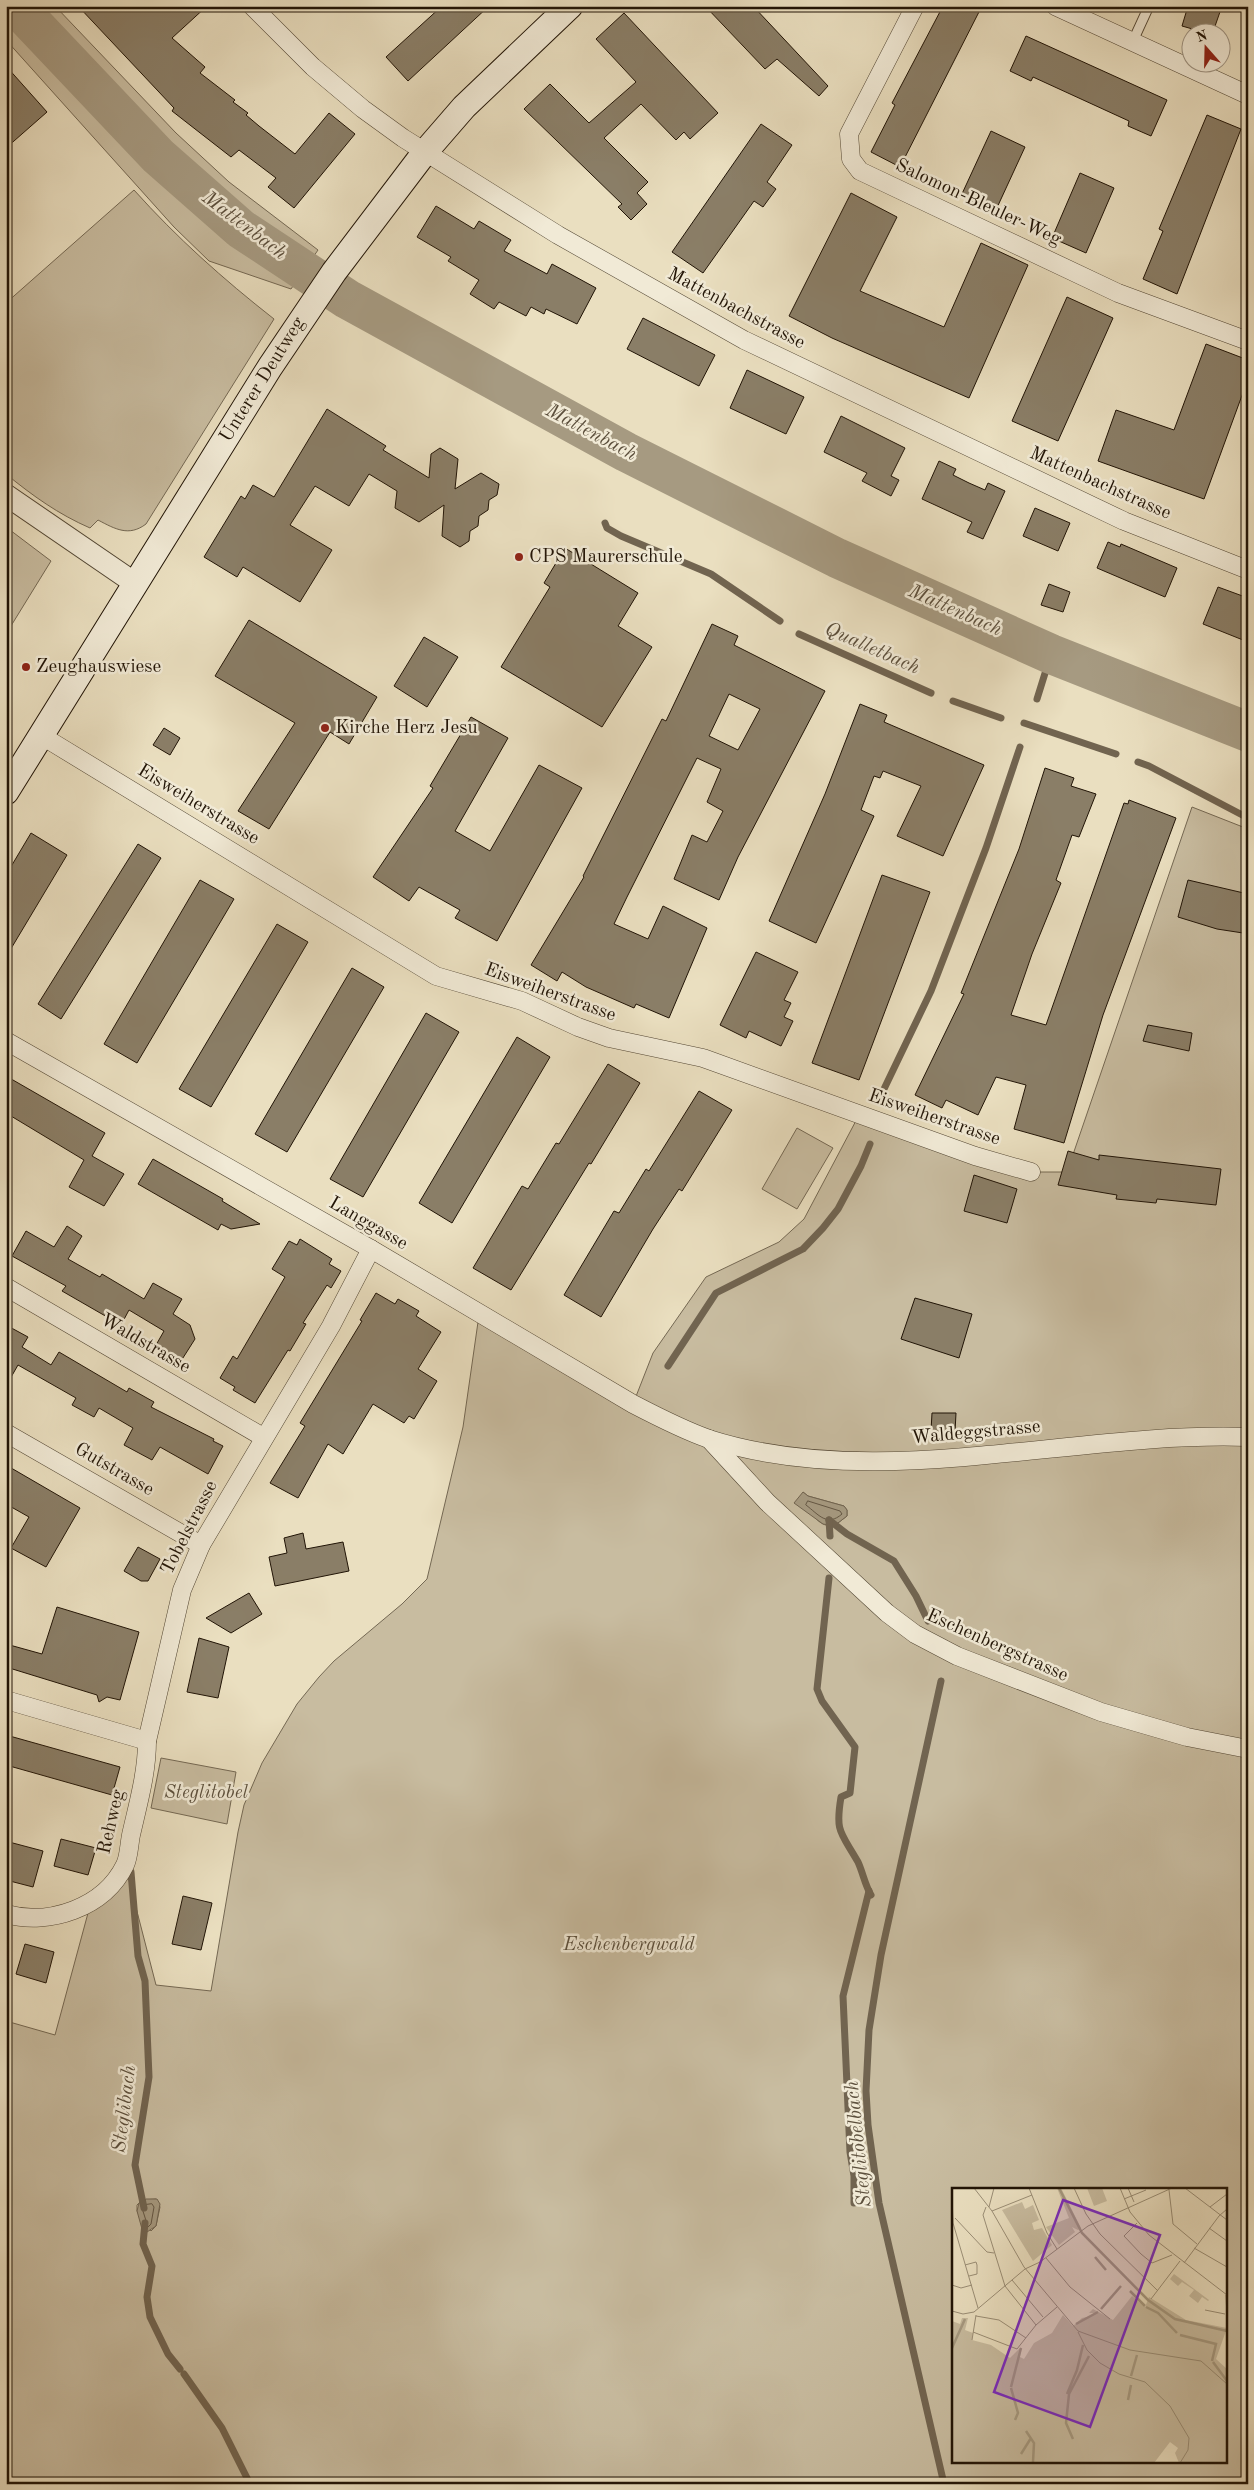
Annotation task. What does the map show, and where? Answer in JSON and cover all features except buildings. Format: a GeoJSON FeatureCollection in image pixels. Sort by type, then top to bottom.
{"type":"FeatureCollection","features":[{"type":"Feature","properties":{"kind":"main road","name":"Unterer Deutweg"},"geometry":{"type":"LineString","coordinates":[[6,792],[307,310],[334,272],[425,152],[464,107],[570,6]]}},
{"type":"Feature","properties":{"kind":"street","name":"Mattenbachstrasse"},"geometry":{"type":"LineString","coordinates":[[252,6],[313,67],[356,103],[425,152],[558,235],[744,340],[1124,521],[1248,570]]}},
{"type":"Feature","properties":{"kind":"street","name":"Salomon-Bleuler-Weg"},"geometry":{"type":"LineString","coordinates":[[915,6],[849,134],[851,158],[860,171],[1118,293],[1248,342]]}},
{"type":"Feature","properties":{"kind":"street"},"geometry":{"type":"LineString","coordinates":[[1055,6],[1248,95]]}},
{"type":"Feature","properties":{"kind":"street"},"geometry":{"type":"LineString","coordinates":[[6,495],[136,584]]}},
{"type":"Feature","properties":{"kind":"street","name":"Eisweiherstrasse"},"geometry":{"type":"LineString","coordinates":[[42,736],[436,976],[522,1001],[578,1027],[601,1035],[703,1058],[975,1156],[1030,1172]]}},
{"type":"Feature","properties":{"kind":"street","name":"Langgasse"},"geometry":{"type":"LineString","coordinates":[[6,1041],[371,1249],[634,1404],[671,1424],[710,1439]]}},
{"type":"Feature","properties":{"kind":"street","name":"Tobelstrasse"},"geometry":{"type":"LineString","coordinates":[[146,1741],[182,1590],[201,1544],[263,1437],[331,1326],[371,1249]]}},
{"type":"Feature","properties":{"kind":"street","name":"Waldstrasse"},"geometry":{"type":"LineString","coordinates":[[6,1287],[263,1437]]}},
{"type":"Feature","properties":{"kind":"street","name":"Gutstrasse"},"geometry":{"type":"LineString","coordinates":[[6,1433],[201,1544]]}},
{"type":"Feature","properties":{"kind":"street","name":"Waldeggstrasse"},"geometry":{"type":"LineString","coordinates":[[710,1439],[795,1456],[867,1462],[1168,1438],[1248,1437]]}},
{"type":"Feature","properties":{"kind":"street","name":"Eschenbergstrasse"},"geometry":{"type":"LineString","coordinates":[[710,1439],[767,1502],[887,1613],[915,1634],[985,1668],[1108,1715],[1187,1737],[1248,1749]]}},
{"type":"Feature","properties":{"kind":"street"},"geometry":{"type":"LineString","coordinates":[[6,1700],[146,1741]]}},
{"type":"Feature","properties":{"kind":"street","name":"Rehweg"},"geometry":{"type":"LineString","coordinates":[[6,1914],[46,1919],[91,1902],[110,1886],[125,1865],[147,1762],[146,1741]]}},
{"type":"Feature","properties":{"kind":"lane"},"geometry":{"type":"LineString","coordinates":[[1132,43],[1149,6]]}},
{"type":"Feature","properties":{"kind":"green space"},"geometry":{"type":"Polygon","coordinates":[[[6,6],[55,6],[176,133],[229,182],[318,250],[291,289],[209,261],[174,227],[6,40],[6,6]]]}},
{"type":"Feature","properties":{"kind":"green space"},"geometry":{"type":"Polygon","coordinates":[[[134,190],[201,258],[274,319],[146,524],[140,528],[128,531],[116,529],[98,520],[90,528],[78,523],[46,504],[6,474],[6,303],[134,190]]]}},
{"type":"Feature","properties":{"kind":"green space","name":"Zeughauswiese"},"geometry":{"type":"Polygon","coordinates":[[[6,527],[51,561],[6,634],[6,527]]]}},
{"type":"Feature","properties":{"kind":"green space","name":"Eschenbergwald"},"geometry":{"type":"Polygon","coordinates":[[[1192,807],[1248,829],[1248,2484],[6,2484],[6,2021],[55,2035],[91,1902],[125,1865],[156,1985],[211,1991],[244,1805],[262,1763],[297,1704],[319,1677],[334,1661],[402,1604],[427,1579],[463,1427],[479,1315],[633,1404],[653,1353],[706,1277],[779,1242],[804,1219],[859,1115],[1030,1172],[1067,1172],[1192,807]],[[803,1492],[813,1515],[822,1523],[834,1526],[847,1516],[847,1510],[844,1506],[808,1496],[803,1492]],[[156,2199],[142,2200],[137,2205],[137,2211],[151,2231],[156,2226],[160,2207],[156,2199]]]}},
{"type":"Feature","properties":{"kind":"green space"},"geometry":{"type":"Polygon","coordinates":[[[797,1128],[833,1148],[797,1209],[762,1189],[797,1128]]]}},
{"type":"Feature","properties":{"kind":"green space","name":"Steglitobel"},"geometry":{"type":"Polygon","coordinates":[[[161,1758],[236,1772],[227,1824],[151,1808],[161,1758]]]}},
{"type":"Feature","properties":{"kind":"water"},"geometry":{"type":"Polygon","coordinates":[[[803,1492],[808,1496],[844,1506],[847,1510],[847,1516],[834,1526],[823,1524],[794,1503],[803,1492]]]}},
{"type":"Feature","properties":{"kind":"water"},"geometry":{"type":"Polygon","coordinates":[[[146,2199],[157,2199],[160,2204],[156,2226],[147,2232],[142,2229],[137,2211],[139,2203],[146,2199]]]}},
{"type":"Feature","properties":{"kind":"waterway","name":"Mattenbach"},"geometry":{"type":"LineString","coordinates":[[16,6],[158,156],[241,229],[347,299],[626,452],[837,558],[1051,654],[1248,732]]}},
{"type":"Feature","properties":{"kind":"waterway","name":"Qualletbach"},"geometry":{"type":"LineString","coordinates":[[605,523],[607,528],[621,536],[711,574],[780,621]]}},
{"type":"Feature","properties":{"kind":"waterway","name":"Qualletbach"},"geometry":{"type":"LineString","coordinates":[[799,634],[931,693]]}},
{"type":"Feature","properties":{"kind":"waterway"},"geometry":{"type":"LineString","coordinates":[[1037,699],[1051,654]]}},
{"type":"Feature","properties":{"kind":"waterway","name":"Qualletbach"},"geometry":{"type":"LineString","coordinates":[[953,701],[1001,718]]}},
{"type":"Feature","properties":{"kind":"waterway","name":"Qualletbach"},"geometry":{"type":"LineString","coordinates":[[1024,723],[1116,754]]}},
{"type":"Feature","properties":{"kind":"waterway"},"geometry":{"type":"LineString","coordinates":[[884,1089],[931,991],[986,848],[1020,747]]}},
{"type":"Feature","properties":{"kind":"waterway","name":"Qualletbach"},"geometry":{"type":"LineString","coordinates":[[1138,762],[1248,818]]}},
{"type":"Feature","properties":{"kind":"waterway"},"geometry":{"type":"LineString","coordinates":[[668,1366],[716,1293],[803,1249],[823,1228],[838,1209],[861,1166],[870,1144]]}},
{"type":"Feature","properties":{"kind":"waterway","name":"Steglitobelbach"},"geometry":{"type":"LineString","coordinates":[[829,1520],[847,1534],[894,1561],[916,1596],[928,1621]]}},
{"type":"Feature","properties":{"kind":"waterway"},"geometry":{"type":"LineString","coordinates":[[829,1520],[830,1536]]}},
{"type":"Feature","properties":{"kind":"waterway"},"geometry":{"type":"LineString","coordinates":[[829,1578],[817,1689],[822,1701],[855,1747],[850,1793],[841,1797],[839,1825],[858,1862],[871,1895]]}},
{"type":"Feature","properties":{"kind":"waterway","name":"Steglitobelbach"},"geometry":{"type":"LineString","coordinates":[[941,1681],[881,1955],[869,2030],[866,2091],[868,2125],[879,2203],[944,2484]]}},
{"type":"Feature","properties":{"kind":"waterway","name":"Steglibach"},"geometry":{"type":"LineString","coordinates":[[131,1872],[138,1956],[145,1981],[149,2077],[135,2165],[144,2208]]}},
{"type":"Feature","properties":{"kind":"waterway"},"geometry":{"type":"LineString","coordinates":[[854,2203],[843,1996],[869,1891]]}},
{"type":"Feature","properties":{"kind":"waterway","name":"Steglibach"},"geometry":{"type":"LineString","coordinates":[[145,2223],[143,2244],[152,2266],[147,2297],[150,2317],[168,2354],[180,2369]]}},
{"type":"Feature","properties":{"kind":"waterway","name":"Steglibach"},"geometry":{"type":"LineString","coordinates":[[184,2374],[222,2428],[250,2484]]}},
{"type":"Feature","properties":{"kind":"place","name":"CPS Maurerschule"},"geometry":{"type":"Point","coordinates":[519,557]}},
{"type":"Feature","properties":{"kind":"place","name":"Zeughauswiese"},"geometry":{"type":"Point","coordinates":[26,667]}},
{"type":"Feature","properties":{"kind":"place","name":"Kirche Herz Jesu"},"geometry":{"type":"Point","coordinates":[325,728]}}]}
